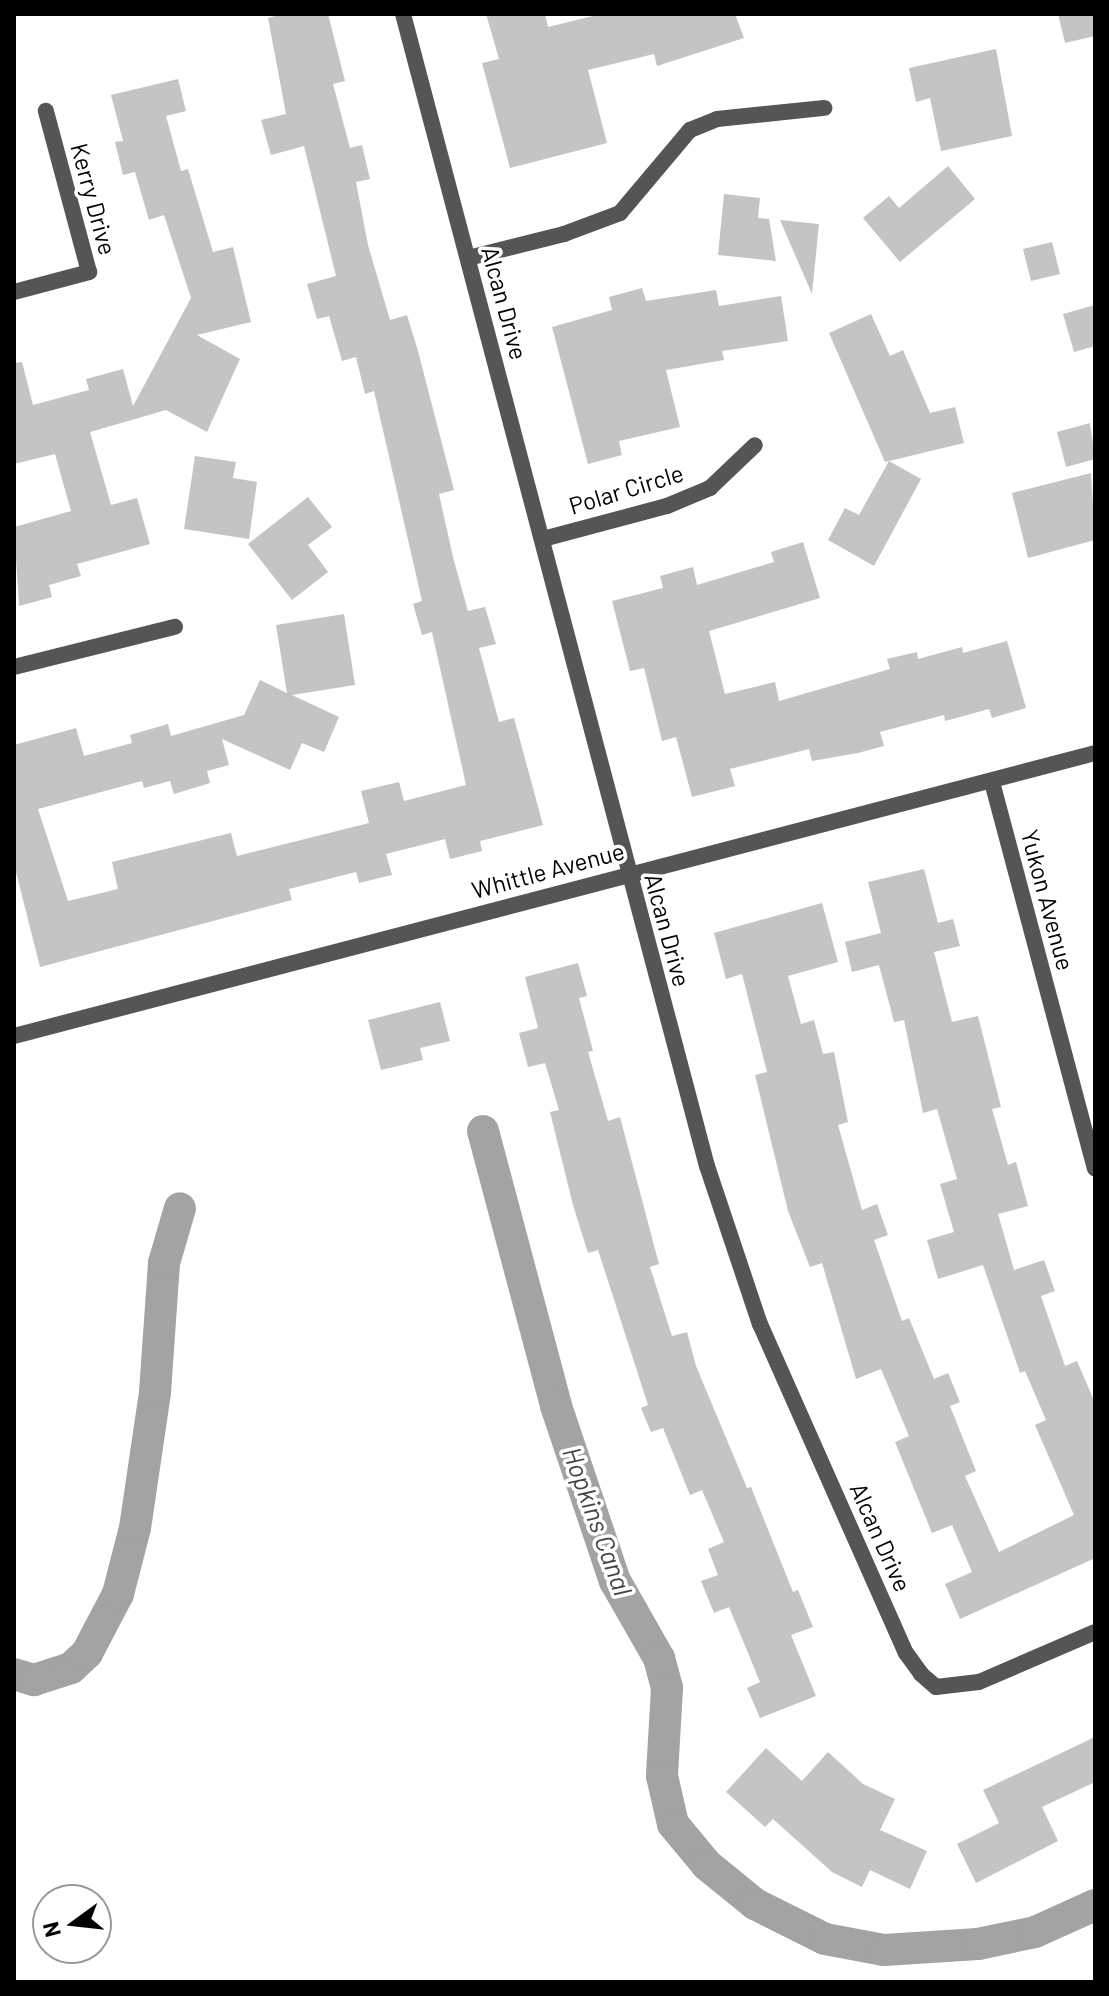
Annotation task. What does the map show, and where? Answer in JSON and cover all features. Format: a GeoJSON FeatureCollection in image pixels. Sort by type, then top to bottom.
{"type":"FeatureCollection","features":[{"type":"Feature","properties":{"kind":"street","name":"Alcan Drive"},"geometry":{"type":"LineString","coordinates":[[403,14],[543,539],[628,873],[738,1269],[906,1653],[936,1687],[979,1682],[1095,1632]]}},
{"type":"Feature","properties":{"kind":"street"},"geometry":{"type":"LineString","coordinates":[[468,258],[564,234],[620,213],[690,130],[717,119],[824,108]]}},
{"type":"Feature","properties":{"kind":"street","name":"Kerry Drive"},"geometry":{"type":"LineString","coordinates":[[14,292],[89,272],[46,111]]}},
{"type":"Feature","properties":{"kind":"street","name":"Polar Circle"},"geometry":{"type":"LineString","coordinates":[[543,539],[667,506],[710,488],[755,445]]}},
{"type":"Feature","properties":{"kind":"street"},"geometry":{"type":"LineString","coordinates":[[14,667],[175,627]]}},
{"type":"Feature","properties":{"kind":"street","name":"Whittle Avenue"},"geometry":{"type":"LineString","coordinates":[[14,1036],[1095,753]]}},
{"type":"Feature","properties":{"kind":"street","name":"Yukon Avenue"},"geometry":{"type":"LineString","coordinates":[[992,782],[1095,1169]]}},
{"type":"Feature","properties":{"kind":"building"},"geometry":{"type":"Polygon","coordinates":[[[283,14],[328,14],[345,81],[333,84],[350,148],[362,145],[370,179],[356,182],[368,245],[390,320],[407,315],[418,351],[454,490],[439,494],[453,557],[468,611],[485,607],[496,644],[479,648],[499,722],[514,718],[543,825],[480,841],[482,851],[450,859],[445,839],[386,854],[392,875],[359,883],[356,872],[289,889],[292,900],[40,967],[14,864],[14,745],[76,728],[84,756],[132,743],[130,735],[168,724],[171,736],[244,715],[260,680],[287,693],[276,625],[344,614],[355,685],[292,695],[339,717],[324,752],[302,743],[290,770],[222,739],[229,765],[207,771],[210,783],[174,794],[170,781],[144,788],[142,781],[38,809],[68,901],[118,889],[112,862],[231,833],[237,856],[369,823],[361,791],[399,782],[404,801],[466,785],[432,632],[422,635],[413,604],[422,601],[374,391],[365,394],[356,357],[342,361],[329,316],[317,319],[307,284],[336,276],[304,146],[271,155],[261,120],[286,114],[268,18],[283,14]]]}},
{"type":"Feature","properties":{"kind":"building"},"geometry":{"type":"Polygon","coordinates":[[[486,14],[545,14],[548,27],[601,14],[735,14],[744,38],[657,66],[654,54],[588,70],[607,143],[510,168],[482,63],[499,59],[486,14]]]}},
{"type":"Feature","properties":{"kind":"building"},"geometry":{"type":"Polygon","coordinates":[[[1058,14],[1095,14],[1095,36],[1065,43],[1058,14]]]}},
{"type":"Feature","properties":{"kind":"building"},"geometry":{"type":"Polygon","coordinates":[[[996,49],[1012,136],[941,151],[930,98],[916,102],[909,68],[996,49]]]}},
{"type":"Feature","properties":{"kind":"building"},"geometry":{"type":"Polygon","coordinates":[[[178,79],[186,111],[166,116],[181,171],[188,169],[213,252],[233,247],[251,322],[197,335],[240,359],[207,432],[166,410],[90,432],[111,505],[137,498],[150,544],[77,564],[81,576],[49,585],[52,597],[19,606],[14,527],[71,511],[55,454],[14,464],[14,363],[22,362],[33,405],[89,390],[86,379],[123,369],[133,406],[191,298],[164,215],[149,220],[135,172],[123,175],[115,142],[123,141],[111,95],[178,79]]]}},
{"type":"Feature","properties":{"kind":"building"},"geometry":{"type":"Polygon","coordinates":[[[948,166],[975,199],[900,262],[863,218],[889,196],[899,208],[948,166]]]}},
{"type":"Feature","properties":{"kind":"building"},"geometry":{"type":"Polygon","coordinates":[[[724,194],[760,198],[758,218],[769,219],[776,261],[718,255],[724,194]]]}},
{"type":"Feature","properties":{"kind":"building"},"geometry":{"type":"Polygon","coordinates":[[[780,220],[819,224],[812,294],[780,220]]]}},
{"type":"Feature","properties":{"kind":"building"},"geometry":{"type":"Polygon","coordinates":[[[1052,242],[1060,274],[1031,281],[1023,249],[1052,242]]]}},
{"type":"Feature","properties":{"kind":"building"},"geometry":{"type":"Polygon","coordinates":[[[642,288],[646,301],[716,290],[719,306],[781,296],[788,341],[722,351],[724,360],[666,370],[680,427],[619,441],[622,455],[588,464],[552,327],[612,310],[609,297],[642,288]]]}},
{"type":"Feature","properties":{"kind":"building"},"geometry":{"type":"Polygon","coordinates":[[[1095,305],[1095,346],[1074,352],[1063,314],[1095,305]]]}},
{"type":"Feature","properties":{"kind":"building"},"geometry":{"type":"Polygon","coordinates":[[[871,314],[890,356],[903,350],[930,413],[955,407],[964,443],[885,462],[829,333],[871,314]]]}},
{"type":"Feature","properties":{"kind":"building"},"geometry":{"type":"Polygon","coordinates":[[[1090,423],[1095,459],[1066,467],[1057,432],[1090,423]]]}},
{"type":"Feature","properties":{"kind":"building"},"geometry":{"type":"Polygon","coordinates":[[[195,456],[236,462],[233,478],[257,482],[249,539],[184,529],[195,456]]]}},
{"type":"Feature","properties":{"kind":"building"},"geometry":{"type":"Polygon","coordinates":[[[889,461],[921,479],[874,566],[828,540],[845,508],[859,515],[889,461]]]}},
{"type":"Feature","properties":{"kind":"building"},"geometry":{"type":"Polygon","coordinates":[[[1091,473],[1095,540],[1028,558],[1012,493],[1091,473]]]}},
{"type":"Feature","properties":{"kind":"building"},"geometry":{"type":"Polygon","coordinates":[[[308,497],[332,527],[308,545],[328,572],[292,600],[248,544],[308,497]]]}},
{"type":"Feature","properties":{"kind":"building"},"geometry":{"type":"Polygon","coordinates":[[[803,542],[820,598],[709,631],[725,694],[775,682],[779,701],[890,669],[887,659],[917,652],[918,659],[962,647],[963,653],[1007,641],[1026,708],[992,718],[989,709],[945,721],[944,715],[880,732],[884,746],[858,753],[812,761],[809,749],[730,769],[735,786],[692,797],[676,737],[662,741],[644,668],[630,671],[612,601],[663,588],[660,576],[693,567],[697,585],[774,562],[771,552],[803,542]]]}},
{"type":"Feature","properties":{"kind":"building"},"geometry":{"type":"Polygon","coordinates":[[[924,869],[938,923],[953,919],[960,946],[934,952],[952,1022],[978,1016],[1001,1107],[992,1109],[1008,1165],[1016,1162],[1028,1206],[998,1214],[1014,1270],[1044,1260],[1055,1291],[1041,1296],[1065,1366],[1077,1361],[1095,1403],[1095,1564],[1093,1559],[960,1619],[945,1584],[972,1572],[952,1525],[932,1533],[895,1442],[909,1436],[881,1369],[856,1379],[822,1263],[810,1267],[788,1211],[755,1075],[767,1072],[742,974],[726,979],[714,933],[822,903],[838,962],[788,976],[801,1024],[814,1020],[823,1054],[834,1052],[848,1122],[838,1125],[862,1210],[877,1204],[888,1235],[874,1240],[902,1321],[909,1318],[934,1379],[948,1373],[960,1402],[950,1406],[976,1471],[965,1476],[999,1552],[1074,1515],[1035,1425],[1046,1420],[1025,1371],[1020,1373],[983,1265],[938,1279],[927,1240],[954,1232],[940,1184],[957,1179],[937,1109],[923,1113],[904,1020],[894,1022],[879,965],[852,972],[845,942],[881,933],[868,882],[924,869]]]}},
{"type":"Feature","properties":{"kind":"building"},"geometry":{"type":"Polygon","coordinates":[[[578,963],[587,996],[579,998],[593,1051],[588,1052],[608,1121],[620,1117],[659,1264],[650,1267],[672,1336],[687,1332],[696,1366],[747,1488],[751,1487],[793,1592],[798,1590],[813,1627],[791,1635],[816,1696],[760,1718],[747,1688],[760,1682],[729,1607],[714,1613],[701,1581],[718,1575],[708,1549],[724,1542],[702,1490],[690,1495],[663,1428],[651,1432],[641,1408],[648,1405],[598,1250],[588,1253],[573,1205],[550,1112],[559,1110],[545,1063],[528,1067],[519,1033],[538,1028],[525,977],[578,963]]]}},
{"type":"Feature","properties":{"kind":"building"},"geometry":{"type":"Polygon","coordinates":[[[440,1002],[450,1041],[420,1048],[423,1060],[381,1070],[368,1020],[440,1002]]]}},
{"type":"Feature","properties":{"kind":"building"},"geometry":{"type":"Polygon","coordinates":[[[1095,1737],[1095,1782],[1042,1807],[1058,1841],[976,1883],[957,1844],[999,1823],[983,1790],[1095,1737]]]}},
{"type":"Feature","properties":{"kind":"building"},"geometry":{"type":"Polygon","coordinates":[[[766,1748],[802,1781],[828,1752],[863,1784],[895,1799],[880,1830],[927,1851],[910,1889],[870,1870],[862,1887],[832,1872],[773,1819],[765,1827],[726,1792],[766,1748]]]}},
{"type":"Feature","properties":{"kind":"waterway","name":"Hopkins Canal"},"geometry":{"type":"LineString","coordinates":[[483,1131],[556,1406],[615,1581],[659,1658],[667,1688],[662,1776],[673,1824],[707,1865],[755,1904],[825,1939],[884,1950],[978,1944],[1035,1932],[1095,1905]]}},
{"type":"Feature","properties":{"kind":"waterway","name":"Hopkins Canal"},"geometry":{"type":"LineString","coordinates":[[14,1674],[34,1680],[71,1668],[87,1653],[118,1594],[135,1528],[155,1392],[164,1263],[180,1208]]}}]}
